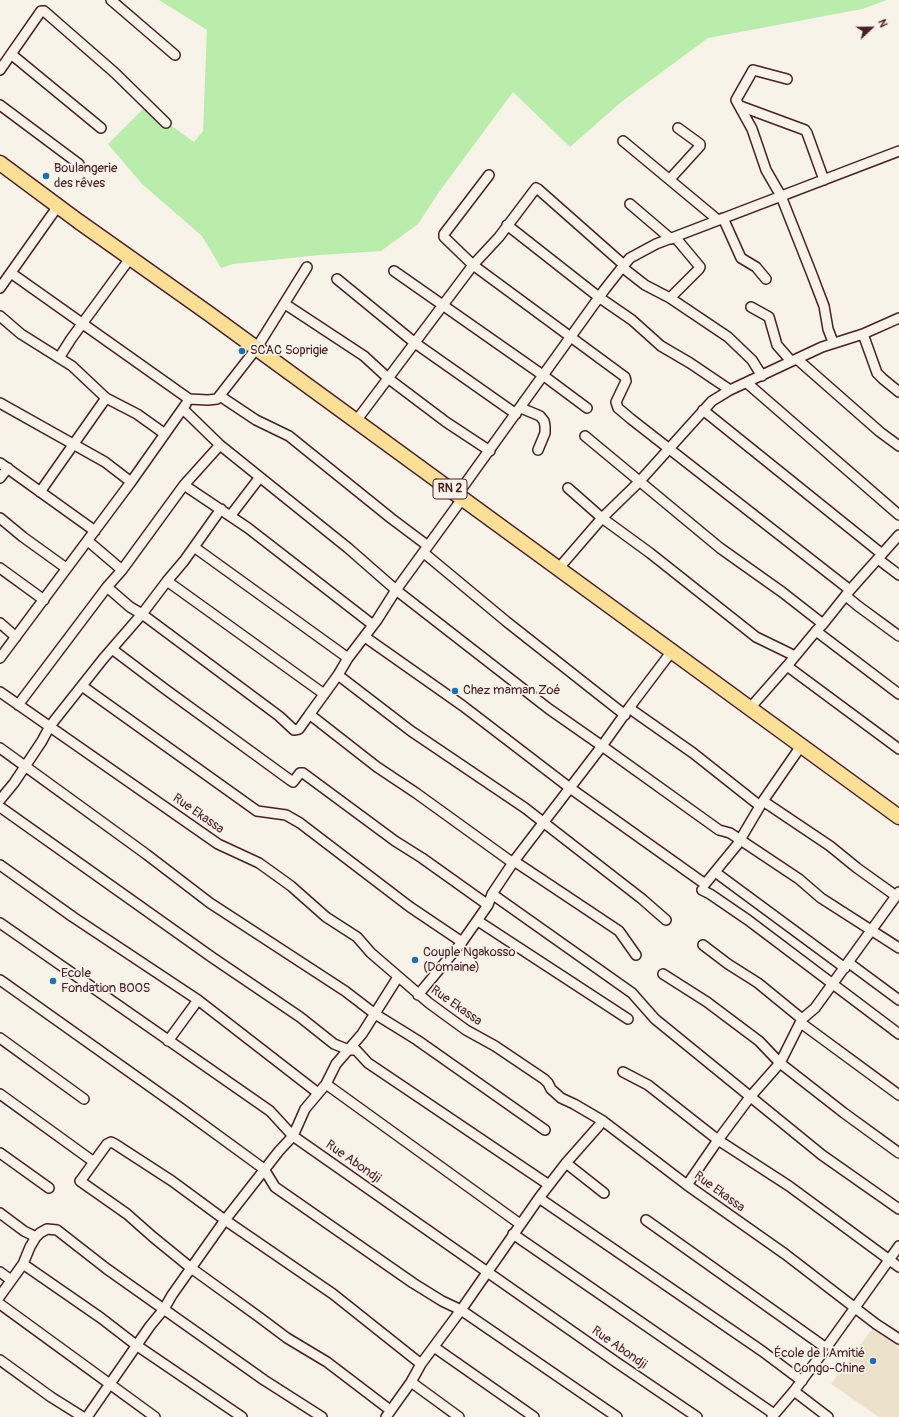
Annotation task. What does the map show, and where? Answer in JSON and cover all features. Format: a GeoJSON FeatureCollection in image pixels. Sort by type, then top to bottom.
{"type":"FeatureCollection","features":[{"type":"Feature","properties":{"kind":"highway","name":"RN 2"},"geometry":{"type":"LineString","coordinates":[[0,163],[899,817]]}},
{"type":"Feature","properties":{"kind":"street"},"geometry":{"type":"LineString","coordinates":[[111,0],[175,55]]}},
{"type":"Feature","properties":{"kind":"street"},"geometry":{"type":"LineString","coordinates":[[0,70],[41,11],[44,11],[115,73],[166,123]]}},
{"type":"Feature","properties":{"kind":"street"},"geometry":{"type":"LineString","coordinates":[[11,54],[101,128]]}},
{"type":"Feature","properties":{"kind":"street"},"geometry":{"type":"LineString","coordinates":[[787,79],[753,70],[736,98],[752,129],[766,170],[781,196],[821,297],[828,329],[833,342]]}},
{"type":"Feature","properties":{"kind":"street"},"geometry":{"type":"LineString","coordinates":[[0,105],[79,164]]}},
{"type":"Feature","properties":{"kind":"street"},"geometry":{"type":"LineString","coordinates":[[740,106],[805,130],[824,180]]}},
{"type":"Feature","properties":{"kind":"street"},"geometry":{"type":"LineString","coordinates":[[670,179],[700,146],[700,144],[678,128]]}},
{"type":"Feature","properties":{"kind":"street"},"geometry":{"type":"LineString","coordinates":[[623,142],[721,219],[741,258],[758,268],[766,279]]}},
{"type":"Feature","properties":{"kind":"street"},"geometry":{"type":"LineString","coordinates":[[106,587],[130,607],[142,614],[279,716],[294,730],[299,729],[426,549],[518,411],[630,258],[673,238],[899,151]]}},
{"type":"Feature","properties":{"kind":"street"},"geometry":{"type":"LineString","coordinates":[[489,175],[443,236],[473,265],[625,377],[626,381],[616,400],[618,408],[848,593],[858,606],[899,636]]}},
{"type":"Feature","properties":{"kind":"street"},"geometry":{"type":"LineString","coordinates":[[356,421],[389,379],[442,304],[507,225],[534,189],[538,189],[645,285],[670,298],[736,343],[752,360],[762,376]]}},
{"type":"Feature","properties":{"kind":"street"},"geometry":{"type":"LineString","coordinates":[[630,204],[673,238],[700,267],[670,298]]}},
{"type":"Feature","properties":{"kind":"street"},"geometry":{"type":"LineString","coordinates":[[0,288],[58,206]]}},
{"type":"Feature","properties":{"kind":"street"},"geometry":{"type":"LineString","coordinates":[[507,225],[600,298],[632,320],[661,346],[690,363],[730,390]]}},
{"type":"Feature","properties":{"kind":"street"},"geometry":{"type":"LineString","coordinates":[[59,358],[131,257]]}},
{"type":"Feature","properties":{"kind":"street"},"geometry":{"type":"LineString","coordinates":[[11,273],[189,400],[215,400],[220,396],[256,349],[308,267]]}},
{"type":"Feature","properties":{"kind":"street"},"geometry":{"type":"LineString","coordinates":[[394,271],[544,376],[587,408]]}},
{"type":"Feature","properties":{"kind":"street"},"geometry":{"type":"LineString","coordinates":[[337,278],[415,343],[518,411],[540,416],[544,421],[545,433],[538,450]]}},
{"type":"Feature","properties":{"kind":"street"},"geometry":{"type":"LineString","coordinates":[[285,304],[364,356],[389,379],[446,422],[490,451]]}},
{"type":"Feature","properties":{"kind":"street"},"geometry":{"type":"LineString","coordinates":[[751,307],[768,317],[777,345],[880,432],[899,446]]}},
{"type":"Feature","properties":{"kind":"street"},"geometry":{"type":"LineString","coordinates":[[0,316],[21,334],[72,366],[106,398],[138,414],[165,434]]}},
{"type":"Feature","properties":{"kind":"street"},"geometry":{"type":"LineString","coordinates":[[558,569],[602,518],[639,482],[712,401],[730,390],[833,342],[863,334],[899,318]]}},
{"type":"Feature","properties":{"kind":"street"},"geometry":{"type":"LineString","coordinates":[[863,334],[877,373],[899,392]]}},
{"type":"Feature","properties":{"kind":"street"},"geometry":{"type":"LineString","coordinates":[[747,383],[899,515]]}},
{"type":"Feature","properties":{"kind":"street"},"geometry":{"type":"LineString","coordinates":[[220,396],[256,420],[289,436],[392,519],[507,622],[627,711],[693,753],[761,804],[830,846],[857,868],[898,894],[847,966],[832,983],[815,1008],[802,1021],[780,1063],[750,1097],[687,1185]]}},
{"type":"Feature","properties":{"kind":"street"},"geometry":{"type":"LineString","coordinates":[[40,492],[106,398]]}},
{"type":"Feature","properties":{"kind":"street"},"geometry":{"type":"LineString","coordinates":[[0,658],[66,568],[88,541],[189,400]]}},
{"type":"Feature","properties":{"kind":"street"},"geometry":{"type":"LineString","coordinates":[[0,403],[105,462],[131,482]]}},
{"type":"Feature","properties":{"kind":"street"},"geometry":{"type":"LineString","coordinates":[[183,409],[220,445],[348,548],[396,590],[549,709],[719,830],[730,833],[799,879],[821,898],[899,948]]}},
{"type":"Feature","properties":{"kind":"street"},"geometry":{"type":"LineString","coordinates":[[703,410],[880,556],[899,575]]}},
{"type":"Feature","properties":{"kind":"street"},"geometry":{"type":"LineString","coordinates":[[585,436],[720,548],[782,592],[823,624]]}},
{"type":"Feature","properties":{"kind":"street"},"geometry":{"type":"LineString","coordinates":[[18,706],[106,587],[122,570],[184,485],[220,445]]}},
{"type":"Feature","properties":{"kind":"street"},"geometry":{"type":"LineString","coordinates":[[0,478],[4,465],[95,530]]}},
{"type":"Feature","properties":{"kind":"street"},"geometry":{"type":"LineString","coordinates":[[230,515],[260,477]]}},
{"type":"Feature","properties":{"kind":"street"},"geometry":{"type":"LineString","coordinates":[[184,485],[221,508],[287,557],[373,625]]}},
{"type":"Feature","properties":{"kind":"street"},"geometry":{"type":"LineString","coordinates":[[568,488],[602,518],[650,553],[756,637],[795,656]]}},
{"type":"Feature","properties":{"kind":"street"},"geometry":{"type":"LineString","coordinates":[[0,800],[26,766],[50,726],[184,561],[221,508]]}},
{"type":"Feature","properties":{"kind":"street"},"geometry":{"type":"LineString","coordinates":[[0,518],[23,537],[66,568]]}},
{"type":"Feature","properties":{"kind":"street"},"geometry":{"type":"LineString","coordinates":[[750,708],[788,666],[880,556],[899,536]]}},
{"type":"Feature","properties":{"kind":"street"},"geometry":{"type":"LineString","coordinates":[[88,541],[122,570]]}},
{"type":"Feature","properties":{"kind":"street"},"geometry":{"type":"LineString","coordinates":[[194,547],[348,658]]}},
{"type":"Feature","properties":{"kind":"street"},"geometry":{"type":"LineString","coordinates":[[0,568],[44,600]]}},
{"type":"Feature","properties":{"kind":"street"},"geometry":{"type":"LineString","coordinates":[[167,581],[324,694]]}},
{"type":"Feature","properties":{"kind":"street"},"geometry":{"type":"LineString","coordinates":[[0,623],[16,637]]}},
{"type":"Feature","properties":{"kind":"street"},"geometry":{"type":"LineString","coordinates":[[816,631],[899,694]]}},
{"type":"Feature","properties":{"kind":"street"},"geometry":{"type":"LineString","coordinates":[[365,637],[463,706],[570,788],[705,884],[737,845],[761,804],[801,746]]}},
{"type":"Feature","properties":{"kind":"street"},"geometry":{"type":"LineString","coordinates":[[112,648],[165,689],[290,780],[293,782],[300,773],[303,773],[395,841],[422,858],[488,905]]}},
{"type":"Feature","properties":{"kind":"street"},"geometry":{"type":"LineString","coordinates":[[418,995],[478,921],[488,905],[492,894],[514,862],[672,651]]}},
{"type":"Feature","properties":{"kind":"street"},"geometry":{"type":"LineString","coordinates":[[788,666],[899,749]]}},
{"type":"Feature","properties":{"kind":"street"},"geometry":{"type":"LineString","coordinates":[[338,675],[399,722],[544,822],[642,899],[666,920]]}},
{"type":"Feature","properties":{"kind":"street"},"geometry":{"type":"LineString","coordinates":[[82,686],[258,812],[286,815],[300,822],[404,903],[462,942]]}},
{"type":"Feature","properties":{"kind":"street","name":"Rue Ekassa"},"geometry":{"type":"LineString","coordinates":[[0,692],[218,844],[259,863],[291,886],[326,916],[357,937],[371,953],[418,995],[466,1030],[495,1046],[547,1081],[551,1090],[561,1098],[603,1121],[687,1185],[785,1254],[855,1308],[899,1339]]}},
{"type":"Feature","properties":{"kind":"street"},"geometry":{"type":"LineString","coordinates":[[309,715],[378,767],[514,862],[619,931],[636,955]]}},
{"type":"Feature","properties":{"kind":"street"},"geometry":{"type":"LineString","coordinates":[[0,748],[146,854],[210,903],[345,992],[375,1014],[417,1040],[545,1130]]}},
{"type":"Feature","properties":{"kind":"street"},"geometry":{"type":"LineString","coordinates":[[0,807],[213,958],[300,1017],[334,1044],[349,1050],[356,1050],[368,1063],[549,1186]]}},
{"type":"Feature","properties":{"kind":"street"},"geometry":{"type":"LineString","coordinates":[[0,866],[73,917],[198,1000],[318,1092]]}},
{"type":"Feature","properties":{"kind":"street"},"geometry":{"type":"LineString","coordinates":[[715,872],[847,966],[899,1000]]}},
{"type":"Feature","properties":{"kind":"street"},"geometry":{"type":"LineString","coordinates":[[702,890],[748,920],[899,1034]]}},
{"type":"Feature","properties":{"kind":"street"},"geometry":{"type":"LineString","coordinates":[[492,894],[632,993],[655,1019],[750,1097],[822,1155],[899,1210]]}},
{"type":"Feature","properties":{"kind":"street"},"geometry":{"type":"LineString","coordinates":[[478,921],[628,1019]]}},
{"type":"Feature","properties":{"kind":"street","name":"Rue Abondji"},"geometry":{"type":"LineString","coordinates":[[0,923],[270,1111],[293,1136],[610,1358],[697,1417]]}},
{"type":"Feature","properties":{"kind":"street"},"geometry":{"type":"LineString","coordinates":[[703,945],[728,964],[758,983],[802,1021],[899,1095]]}},
{"type":"Feature","properties":{"kind":"street"},"geometry":{"type":"LineString","coordinates":[[663,974],[706,1002],[758,1041],[780,1063],[844,1113],[899,1152]]}},
{"type":"Feature","properties":{"kind":"street"},"geometry":{"type":"LineString","coordinates":[[87,1417],[225,1220],[264,1169],[293,1136],[305,1110],[326,1084],[336,1064],[349,1050],[375,1014],[398,977]]}},
{"type":"Feature","properties":{"kind":"street"},"geometry":{"type":"LineString","coordinates":[[0,980],[264,1169],[275,1187],[413,1283],[461,1310],[617,1417]]}},
{"type":"Feature","properties":{"kind":"street"},"geometry":{"type":"LineString","coordinates":[[168,1041],[198,1000]]}},
{"type":"Feature","properties":{"kind":"street"},"geometry":{"type":"LineString","coordinates":[[0,1038],[84,1099]]}},
{"type":"Feature","properties":{"kind":"street"},"geometry":{"type":"LineString","coordinates":[[623,1072],[648,1085],[718,1140],[789,1186],[899,1266]]}},
{"type":"Feature","properties":{"kind":"street"},"geometry":{"type":"LineString","coordinates":[[326,1084],[520,1224]]}},
{"type":"Feature","properties":{"kind":"street"},"geometry":{"type":"LineString","coordinates":[[0,1094],[94,1162]]}},
{"type":"Feature","properties":{"kind":"street"},"geometry":{"type":"LineString","coordinates":[[421,1364],[333,1294],[225,1220],[172,1181],[115,1144],[111,1142],[107,1144],[80,1181],[127,1214],[192,1268],[287,1338],[327,1362],[388,1415],[411,1382],[421,1364],[461,1310],[539,1198],[566,1163],[603,1121]]}},
{"type":"Feature","properties":{"kind":"street"},"geometry":{"type":"LineString","coordinates":[[0,1153],[49,1188]]}},
{"type":"Feature","properties":{"kind":"street"},"geometry":{"type":"LineString","coordinates":[[566,1163],[604,1193]]}},
{"type":"Feature","properties":{"kind":"street"},"geometry":{"type":"LineString","coordinates":[[539,1198],[762,1351],[802,1381]]}},
{"type":"Feature","properties":{"kind":"street"},"geometry":{"type":"LineString","coordinates":[[0,1213],[24,1231],[36,1237]]}},
{"type":"Feature","properties":{"kind":"street"},"geometry":{"type":"LineString","coordinates":[[646,1220],[826,1348]]}},
{"type":"Feature","properties":{"kind":"street"},"geometry":{"type":"LineString","coordinates":[[0,1296],[23,1264],[36,1237],[47,1229],[57,1230],[107,1269],[264,1380],[322,1417]]}},
{"type":"Feature","properties":{"kind":"street"},"geometry":{"type":"LineString","coordinates":[[513,1234],[773,1415],[802,1381],[899,1246]]}},
{"type":"Feature","properties":{"kind":"street"},"geometry":{"type":"LineString","coordinates":[[23,1264],[102,1318],[136,1345],[242,1417]]}},
{"type":"Feature","properties":{"kind":"street"},"geometry":{"type":"LineString","coordinates":[[0,1272],[11,1280]]}},
{"type":"Feature","properties":{"kind":"street"},"geometry":{"type":"LineString","coordinates":[[0,1304],[155,1417]]}},
{"type":"Feature","properties":{"kind":"street"},"geometry":{"type":"LineString","coordinates":[[434,1346],[534,1417]]}},
{"type":"Feature","properties":{"kind":"street"},"geometry":{"type":"LineString","coordinates":[[0,1360],[51,1397],[83,1417]]}},
{"type":"Feature","properties":{"kind":"street"},"geometry":{"type":"LineString","coordinates":[[411,1382],[459,1417]]}},
{"type":"Feature","properties":{"kind":"street"},"geometry":{"type":"LineString","coordinates":[[794,1391],[828,1417]]}},
{"type":"Feature","properties":{"kind":"shaded area","name":"École de l'Amitié Congo-Chine"},"geometry":{"type":"Polygon","coordinates":[[[876,1324],[899,1339],[899,1417],[879,1417],[831,1384],[876,1324]]]}},
{"type":"Feature","properties":{"kind":"green space"},"geometry":{"type":"Polygon","coordinates":[[[159,0],[887,0],[862,9],[708,38],[620,103],[570,147],[513,92],[439,192],[418,224],[381,251],[320,255],[233,264],[221,268],[202,236],[142,184],[108,144],[145,107],[194,142],[203,131],[207,30],[159,0]]]}},
{"type":"Feature","properties":{"kind":"place","name":"Boulangerie des rêves"},"geometry":{"type":"Point","coordinates":[46,176]}},
{"type":"Feature","properties":{"kind":"place","name":"SCAC Soprigie"},"geometry":{"type":"Point","coordinates":[242,351]}},
{"type":"Feature","properties":{"kind":"place","name":"Chez maman Zoé"},"geometry":{"type":"Point","coordinates":[455,691]}},
{"type":"Feature","properties":{"kind":"place","name":"Couple Ngakosso (Domaine)"},"geometry":{"type":"Point","coordinates":[415,960]}},
{"type":"Feature","properties":{"kind":"place","name":"Ecole Fondation BOOS"},"geometry":{"type":"Point","coordinates":[53,981]}},
{"type":"Feature","properties":{"kind":"place","name":"École de l'Amitié Congo-Chine"},"geometry":{"type":"Point","coordinates":[873,1361]}}]}
